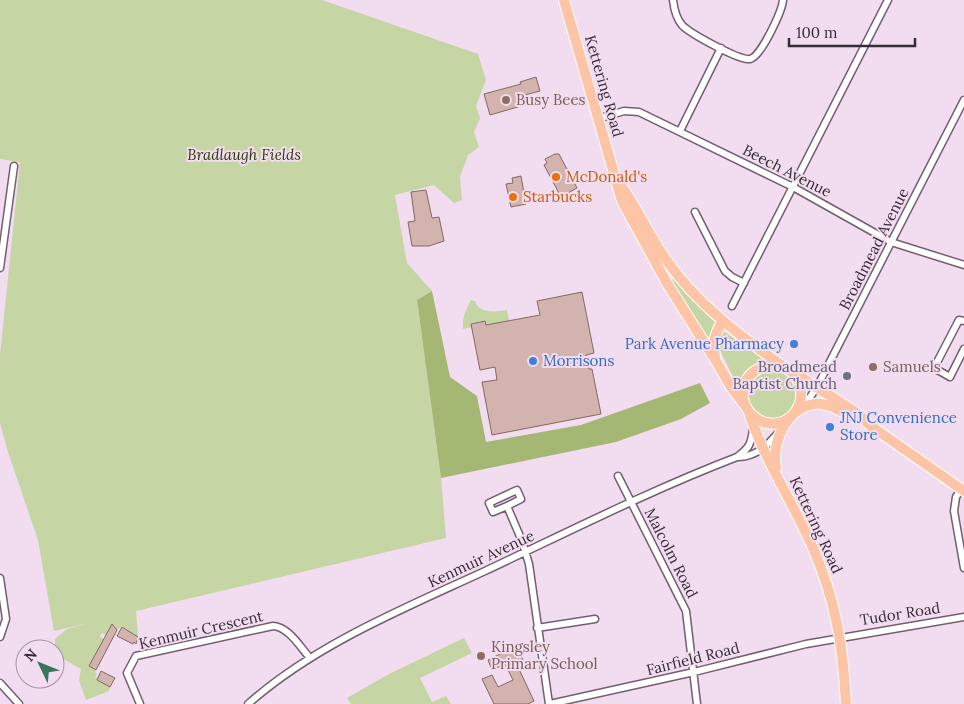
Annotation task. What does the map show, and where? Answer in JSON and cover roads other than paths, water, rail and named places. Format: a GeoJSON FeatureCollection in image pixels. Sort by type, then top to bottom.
{"type":"FeatureCollection","features":[{"type":"Feature","properties":{"kind":"main road","name":"Kettering Road"},"geometry":{"type":"LineString","coordinates":[[564,0],[622,202],[668,285],[747,410],[753,427],[812,547],[824,576],[841,636],[846,704]]}},
{"type":"Feature","properties":{"kind":"main road","name":"Kettering Road"},"geometry":{"type":"LineString","coordinates":[[616,179],[627,194],[662,255],[681,280],[713,313],[789,370],[860,415],[868,424]]}},
{"type":"Feature","properties":{"kind":"main road","name":"Kettering Road"},"geometry":{"type":"LineString","coordinates":[[716,361],[714,341],[723,321]]}},
{"type":"Feature","properties":{"kind":"main road"},"geometry":{"type":"LineString","coordinates":[[793,416],[802,396],[798,379],[789,370],[775,365],[758,368],[751,374],[744,387],[744,401],[747,410],[756,419],[772,424],[780,422],[822,403],[868,424],[962,490]]}},
{"type":"Feature","properties":{"kind":"main road","name":"Kettering Road"},"geometry":{"type":"LineString","coordinates":[[777,476],[774,459],[776,447],[793,416]]}},
{"type":"Feature","properties":{"kind":"street"},"geometry":{"type":"LineString","coordinates":[[673,0],[677,17],[686,30],[742,58],[752,59],[756,57],[781,10],[783,0]]}},
{"type":"Feature","properties":{"kind":"street"},"geometry":{"type":"LineString","coordinates":[[732,306],[888,0]]}},
{"type":"Feature","properties":{"kind":"street"},"geometry":{"type":"LineString","coordinates":[[680,131],[721,48]]}},
{"type":"Feature","properties":{"kind":"street","name":"Broadmead Avenue"},"geometry":{"type":"LineString","coordinates":[[793,416],[817,387],[964,100]]}},
{"type":"Feature","properties":{"kind":"street","name":"Beech Avenue"},"geometry":{"type":"LineString","coordinates":[[597,119],[624,111],[639,112],[793,187],[892,242],[964,265]]}},
{"type":"Feature","properties":{"kind":"street"},"geometry":{"type":"LineString","coordinates":[[0,268],[14,166]]}},
{"type":"Feature","properties":{"kind":"street"},"geometry":{"type":"LineString","coordinates":[[695,212],[725,271],[744,283]]}},
{"type":"Feature","properties":{"kind":"street"},"geometry":{"type":"LineString","coordinates":[[964,321],[959,320],[934,368],[950,377],[964,349]]}},
{"type":"Feature","properties":{"kind":"street","name":"Kenmuir Avenue"},"geometry":{"type":"LineString","coordinates":[[737,457],[745,457],[767,446],[793,416]]}},
{"type":"Feature","properties":{"kind":"street","name":"Kenmuir Avenue"},"geometry":{"type":"LineString","coordinates":[[248,704],[310,658],[380,621],[631,503],[737,457],[747,450],[751,441],[753,427]]}},
{"type":"Feature","properties":{"kind":"street","name":"Malcolm Road"},"geometry":{"type":"LineString","coordinates":[[618,476],[686,611],[697,704]]}},
{"type":"Feature","properties":{"kind":"street"},"geometry":{"type":"LineString","coordinates":[[517,490],[521,499],[507,506],[493,512],[490,503],[517,490]]}},
{"type":"Feature","properties":{"kind":"street"},"geometry":{"type":"LineString","coordinates":[[962,490],[954,503],[954,511],[964,568]]}},
{"type":"Feature","properties":{"kind":"street"},"geometry":{"type":"LineString","coordinates":[[507,506],[526,552],[550,704]]}},
{"type":"Feature","properties":{"kind":"street"},"geometry":{"type":"LineString","coordinates":[[0,578],[6,618],[0,637]]}},
{"type":"Feature","properties":{"kind":"street","name":"Tudor Road"},"geometry":{"type":"LineString","coordinates":[[841,636],[964,616]]}},
{"type":"Feature","properties":{"kind":"street"},"geometry":{"type":"LineString","coordinates":[[538,628],[596,619]]}},
{"type":"Feature","properties":{"kind":"street","name":"Kenmuir Crescent"},"geometry":{"type":"LineString","coordinates":[[140,704],[128,673],[136,656],[273,626],[283,629],[288,633],[310,658]]}},
{"type":"Feature","properties":{"kind":"street","name":"Fairfield Road"},"geometry":{"type":"LineString","coordinates":[[550,704],[694,672],[841,636]]}},
{"type":"Feature","properties":{"kind":"street"},"geometry":{"type":"LineString","coordinates":[[0,683],[20,704]]}},
{"type":"Feature","properties":{"kind":"place","name":"Busy Bees"},"geometry":{"type":"Point","coordinates":[506,100]}},
{"type":"Feature","properties":{"kind":"place","name":"McDonald's"},"geometry":{"type":"Point","coordinates":[556,177]}},
{"type":"Feature","properties":{"kind":"place","name":"Starbucks"},"geometry":{"type":"Point","coordinates":[513,197]}},
{"type":"Feature","properties":{"kind":"place","name":"Park Avenue Pharmacy"},"geometry":{"type":"Point","coordinates":[794,344]}},
{"type":"Feature","properties":{"kind":"place","name":"Morrisons"},"geometry":{"type":"Point","coordinates":[533,361]}},
{"type":"Feature","properties":{"kind":"place","name":"Samuels"},"geometry":{"type":"Point","coordinates":[873,367]}},
{"type":"Feature","properties":{"kind":"place","name":"Broadmead Baptist Church"},"geometry":{"type":"Point","coordinates":[847,376]}},
{"type":"Feature","properties":{"kind":"place","name":"JNJ Convenience Store"},"geometry":{"type":"Point","coordinates":[830,427]}},
{"type":"Feature","properties":{"kind":"place","name":"Kingsley Primary School"},"geometry":{"type":"Point","coordinates":[481,656]}},
{"type":"Feature","properties":{"kind":"park label","name":"Bradlaugh Fields"},"geometry":{"type":"Point","coordinates":[244,155]}}]}
